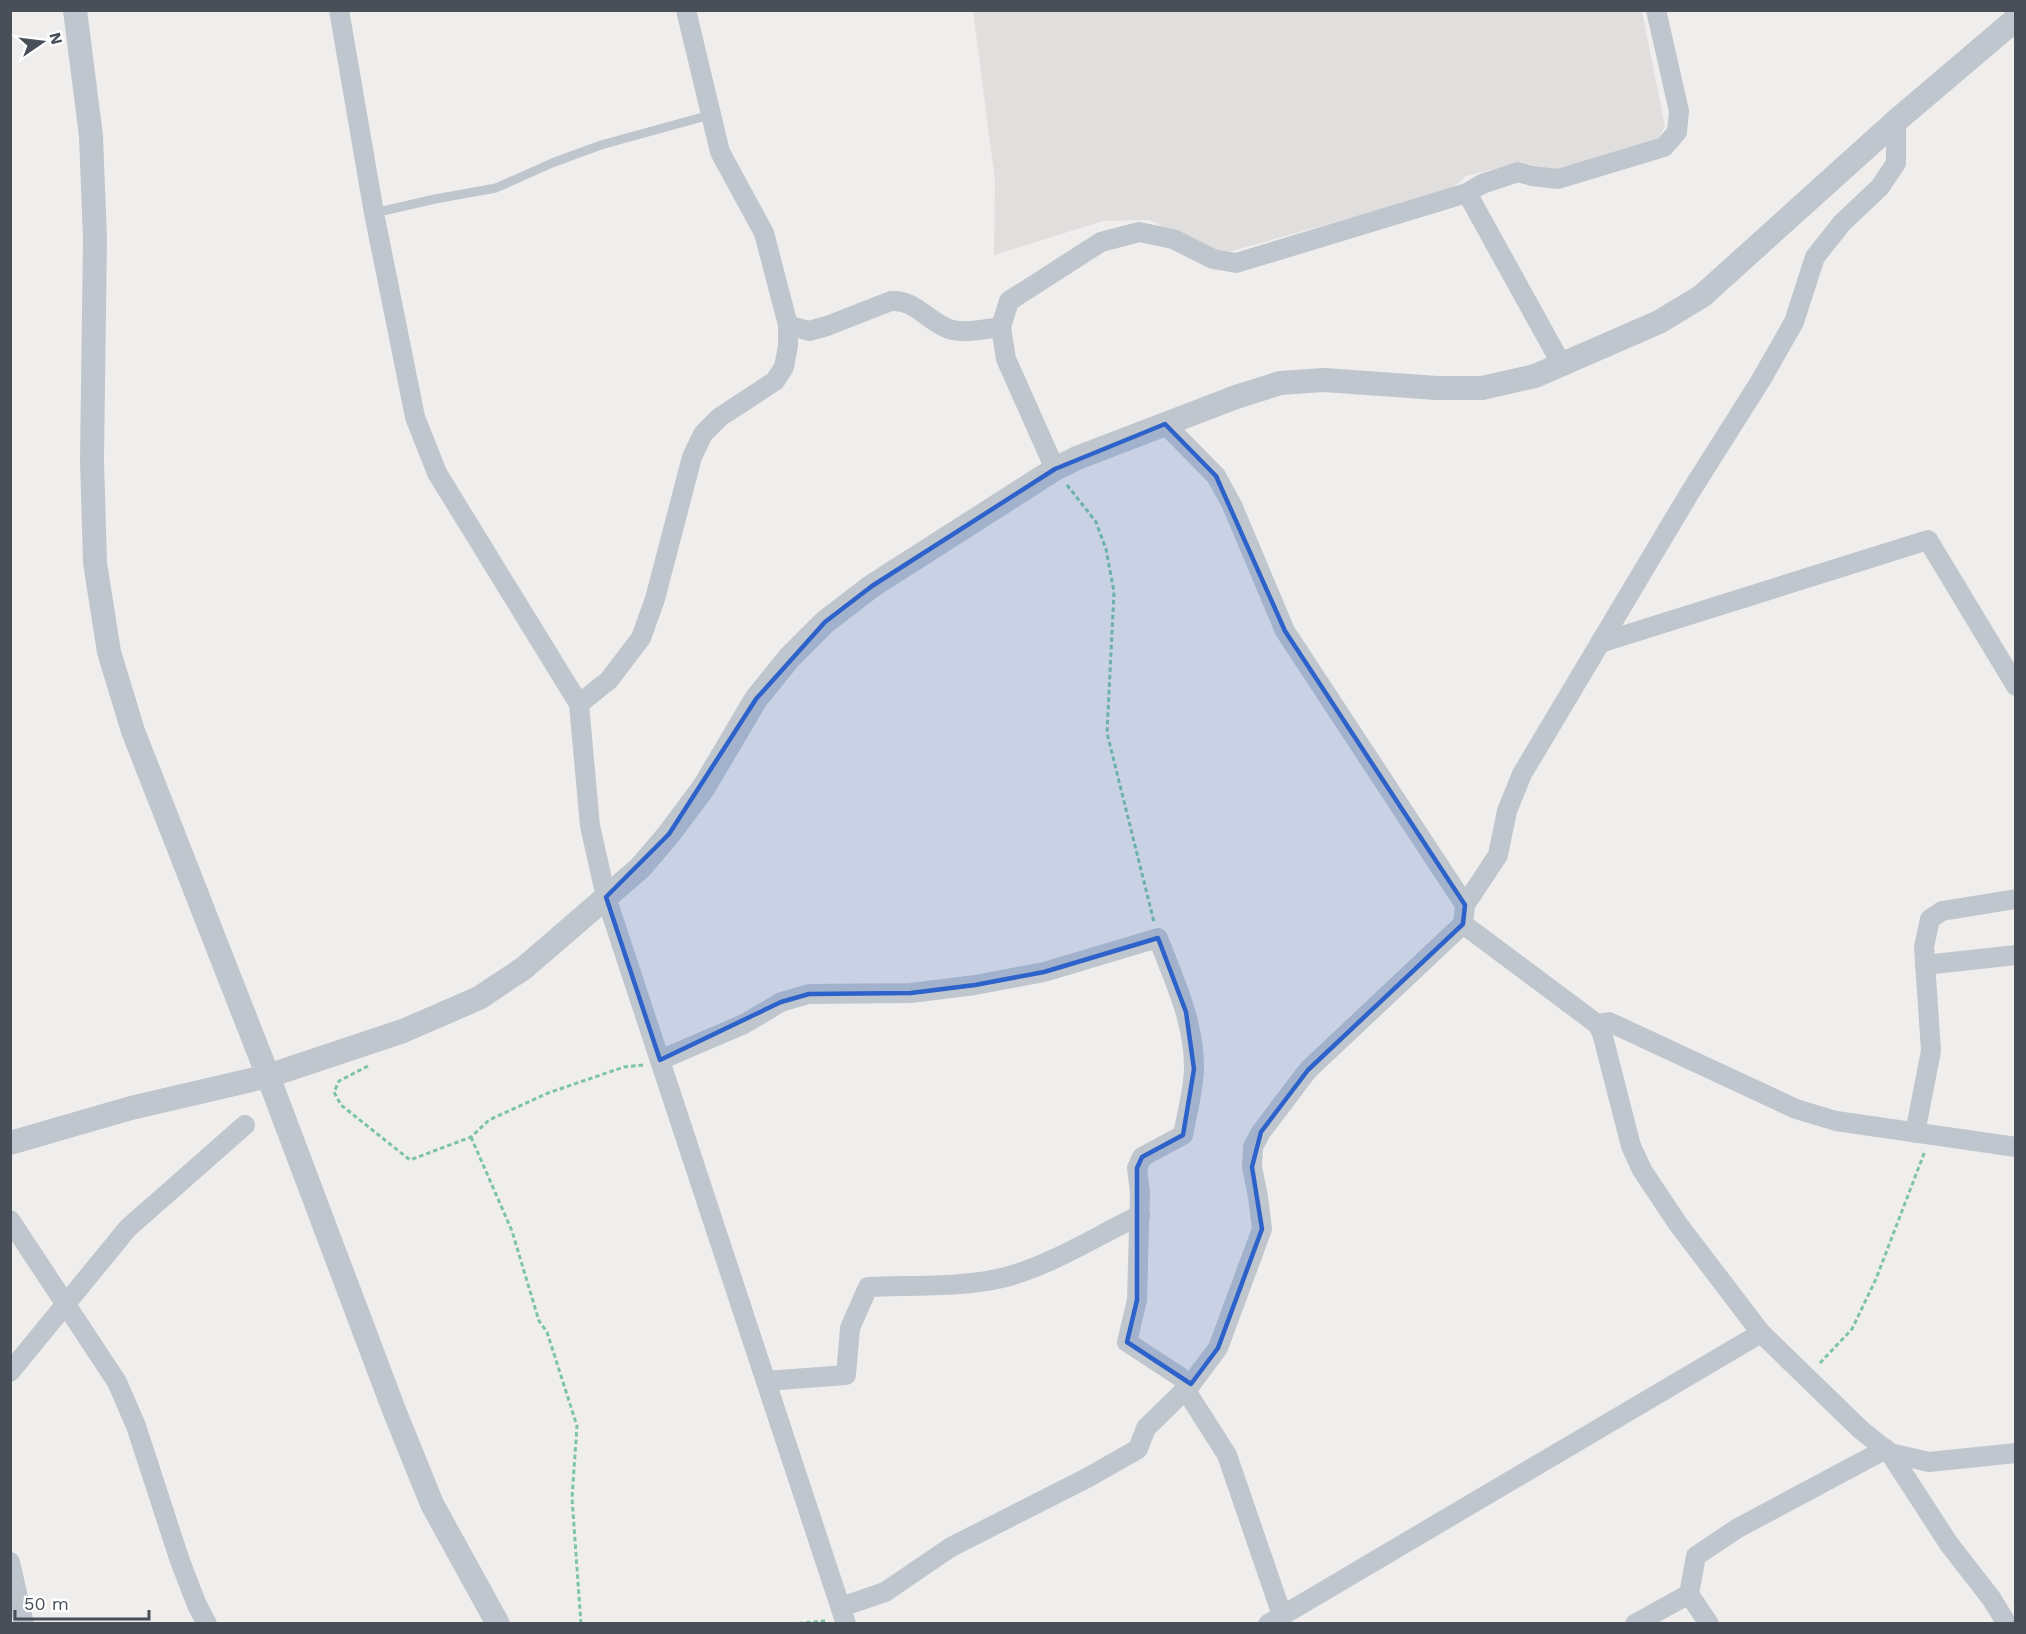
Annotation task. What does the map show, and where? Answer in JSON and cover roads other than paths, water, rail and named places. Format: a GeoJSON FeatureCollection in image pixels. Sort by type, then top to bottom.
{"type":"FeatureCollection","features":[{"type":"Feature","properties":{"kind":"street"},"geometry":{"type":"LineString","coordinates":[[75,10],[91,136],[95,239],[92,460],[95,563],[109,652],[133,731],[268,1076],[394,1410],[432,1504],[498,1623]]}},
{"type":"Feature","properties":{"kind":"street"},"geometry":{"type":"LineString","coordinates":[[339,10],[374,213],[415,417],[437,473],[579,704],[590,826],[606,897],[844,1616],[885,1592],[951,1547],[1087,1478],[1138,1449],[1146,1428],[1188,1387],[1218,1348],[1262,1229],[1252,1167],[1254,1147],[1261,1132],[1308,1070],[1464,915],[1498,855],[1507,811],[1522,774],[1689,494],[1789,332],[1815,257],[1842,223],[1880,187],[1896,164],[1896,121]]}},
{"type":"Feature","properties":{"kind":"street"},"geometry":{"type":"LineString","coordinates":[[579,704],[609,680],[641,638],[655,599],[692,457],[703,434],[720,417],[775,381],[784,367],[788,346],[788,325],[764,233],[720,152],[686,10]]}},
{"type":"Feature","properties":{"kind":"street"},"geometry":{"type":"LineString","coordinates":[[1055,469],[1006,359],[1001,327],[1009,301],[1101,242],[1139,232],[1173,239],[1213,259],[1236,263],[1467,193],[1492,180],[1518,172],[1558,179],[1664,147],[1677,132],[1679,111],[1656,10]]}},
{"type":"Feature","properties":{"kind":"street"},"geometry":{"type":"LineString","coordinates":[[10,1143],[131,1108],[268,1076],[403,1031],[479,998],[524,968],[640,868],[704,787],[756,699],[790,657],[825,622],[872,585],[1055,469],[1077,458],[1236,397],[1280,383],[1324,380],[1437,388],[1482,388],[1535,376],[1659,322],[1702,296],[1896,121],[2016,19]]}},
{"type":"Feature","properties":{"kind":"street"},"geometry":{"type":"LineString","coordinates":[[1467,193],[1562,365]]}},
{"type":"Feature","properties":{"kind":"street"},"geometry":{"type":"LineString","coordinates":[[788,325],[809,331],[891,301],[901,300],[947,329],[962,331],[1001,327]]}},
{"type":"Feature","properties":{"kind":"street"},"geometry":{"type":"LineString","coordinates":[[1165,424],[1216,476],[1232,505],[1285,631],[1464,915],[1597,1024],[1602,1033],[1630,1146],[1642,1170],[1678,1224],[1761,1333],[1861,1430],[1888,1451],[1949,1544],[1991,1598],[2007,1623]]}},
{"type":"Feature","properties":{"kind":"street"},"geometry":{"type":"LineString","coordinates":[[1599,643],[1928,540],[2016,686]]}},
{"type":"Feature","properties":{"kind":"street"},"geometry":{"type":"LineString","coordinates":[[1923,1134],[1931,1051],[1924,947],[1930,919],[1942,911],[2016,899]]}},
{"type":"Feature","properties":{"kind":"street"},"geometry":{"type":"LineString","coordinates":[[660,1060],[744,1024],[781,1002],[809,994],[911,993],[975,985],[1044,972],[1158,938],[1186,1012],[1192,1040],[1194,1069],[1183,1136],[1142,1157],[1137,1168],[1140,1192],[1137,1300],[1127,1342],[1188,1387],[1227,1455],[1283,1619],[1761,1333]]}},
{"type":"Feature","properties":{"kind":"street"},"geometry":{"type":"LineString","coordinates":[[1926,965],[2016,956]]}},
{"type":"Feature","properties":{"kind":"street"},"geometry":{"type":"LineString","coordinates":[[1597,1024],[1609,1022],[1796,1109],[1836,1121],[2016,1147]]}},
{"type":"Feature","properties":{"kind":"street"},"geometry":{"type":"LineString","coordinates":[[10,1372],[128,1228],[245,1125]]}},
{"type":"Feature","properties":{"kind":"street"},"geometry":{"type":"LineString","coordinates":[[766,1381],[846,1375],[850,1328],[868,1287],[976,1283],[1003,1278],[1029,1270],[1140,1215]]}},
{"type":"Feature","properties":{"kind":"street"},"geometry":{"type":"LineString","coordinates":[[10,1220],[117,1382],[136,1426],[180,1561],[197,1605],[207,1623]]}},
{"type":"Feature","properties":{"kind":"street"},"geometry":{"type":"LineString","coordinates":[[1709,1623],[1689,1594],[1696,1556],[1738,1528],[1888,1451],[1929,1462],[2016,1453]]}},
{"type":"Feature","properties":{"kind":"street"},"geometry":{"type":"LineString","coordinates":[[10,1562],[24,1623]]}},
{"type":"Feature","properties":{"kind":"street"},"geometry":{"type":"LineString","coordinates":[[1635,1623],[1689,1594]]}},
{"type":"Feature","properties":{"kind":"lane"},"geometry":{"type":"LineString","coordinates":[[374,213],[496,188],[552,163],[601,145],[710,116]]}}]}
